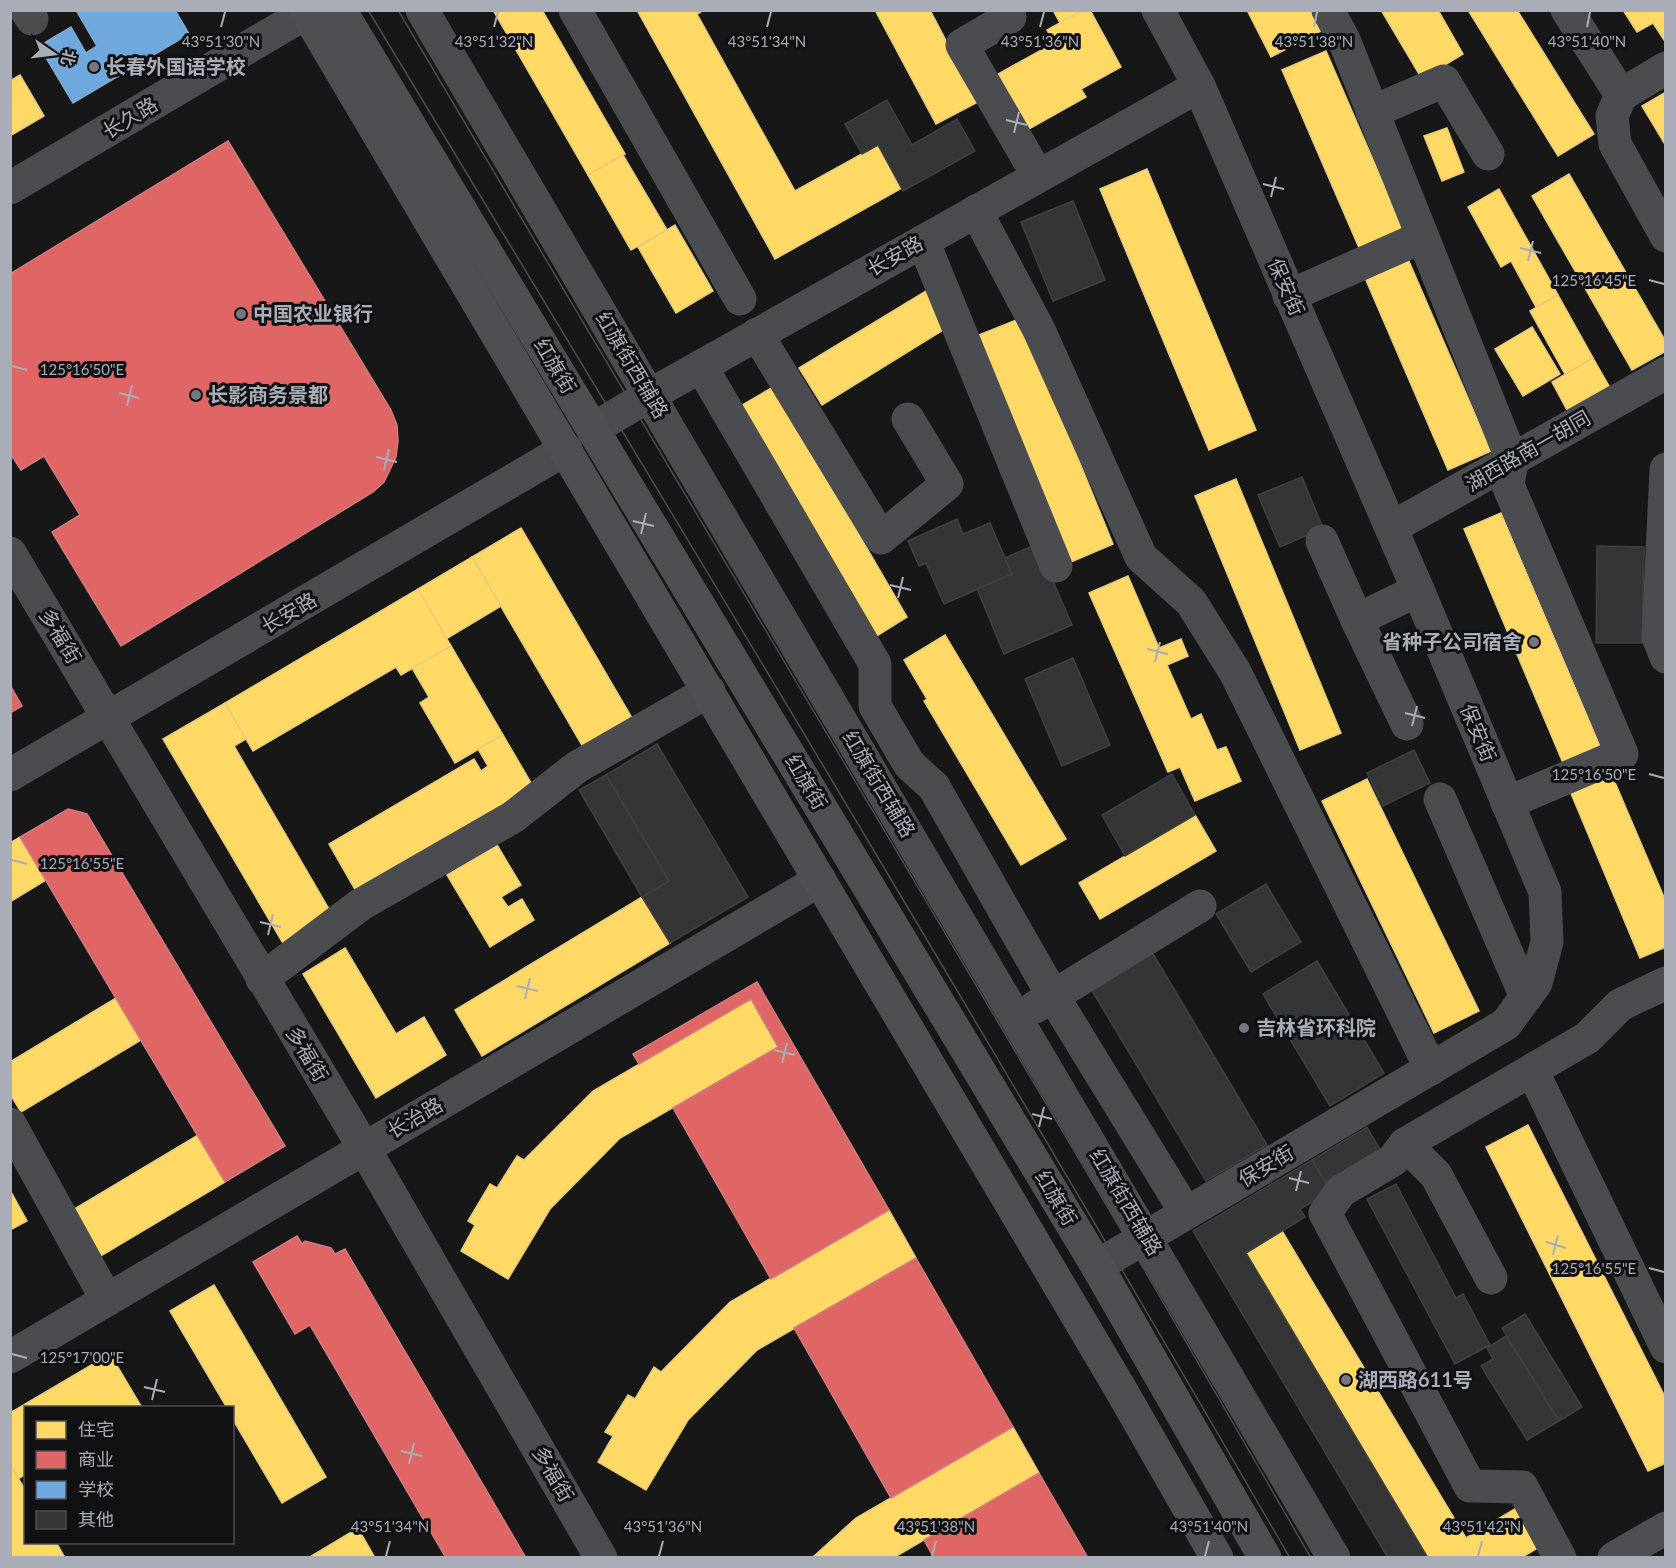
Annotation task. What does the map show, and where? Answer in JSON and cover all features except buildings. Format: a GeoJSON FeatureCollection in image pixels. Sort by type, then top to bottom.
{"type":"FeatureCollection","features":[{"type":"Feature","properties":{"kind":"main road","name":"红旗街"},"geometry":{"type":"LineString","coordinates":[[340,10],[1097,1266],[1265,1557]]}},
{"type":"Feature","properties":{"kind":"main road","name":"红旗街"},"geometry":{"type":"LineString","coordinates":[[308,11],[1121,1390],[1217,1557]]}},
{"type":"Feature","properties":{"kind":"main road"},"geometry":{"type":"LineString","coordinates":[[1614,1557],[1665,1528]]}},
{"type":"Feature","properties":{"kind":"street","name":"红旗街西辅路"},"geometry":{"type":"LineString","coordinates":[[422,10],[1334,1557]]}},
{"type":"Feature","properties":{"kind":"street"},"geometry":{"type":"LineString","coordinates":[[575,10],[740,299]]}},
{"type":"Feature","properties":{"kind":"street"},"geometry":{"type":"LineString","coordinates":[[1007,10],[1010,17],[962,45],[1038,176]]}},
{"type":"Feature","properties":{"kind":"street","name":"保安街"},"geometry":{"type":"LineString","coordinates":[[1097,1266],[1506,1024],[1536,983],[1547,942],[1545,892],[1508,803],[1199,86],[1158,10]]}},
{"type":"Feature","properties":{"kind":"street"},"geometry":{"type":"LineString","coordinates":[[1328,10],[1344,40],[1512,460],[1508,485],[1622,754],[1508,803]]}},
{"type":"Feature","properties":{"kind":"street"},"geometry":{"type":"LineString","coordinates":[[1567,10],[1621,95]]}},
{"type":"Feature","properties":{"kind":"street","name":"长久路"},"geometry":{"type":"LineString","coordinates":[[10,189],[308,11]]}},
{"type":"Feature","properties":{"kind":"street"},"geometry":{"type":"LineString","coordinates":[[1665,68],[1621,95],[1612,116],[1615,144],[1665,236]]}},
{"type":"Feature","properties":{"kind":"street"},"geometry":{"type":"LineString","coordinates":[[1372,112],[1444,81],[1488,154]]}},
{"type":"Feature","properties":{"kind":"street","name":"长安路"},"geometry":{"type":"LineString","coordinates":[[593,429],[757,334],[1199,86]]}},
{"type":"Feature","properties":{"kind":"street"},"geometry":{"type":"LineString","coordinates":[[976,212],[1039,330],[1141,557],[1191,602],[1235,672],[1431,1069]]}},
{"type":"Feature","properties":{"kind":"street"},"geometry":{"type":"LineString","coordinates":[[1289,296],[1422,237]]}},
{"type":"Feature","properties":{"kind":"street"},"geometry":{"type":"LineString","coordinates":[[922,241],[1056,566]]}},
{"type":"Feature","properties":{"kind":"street"},"geometry":{"type":"LineString","coordinates":[[757,334],[881,538],[947,484],[908,419]]}},
{"type":"Feature","properties":{"kind":"street"},"geometry":{"type":"LineString","coordinates":[[701,366],[875,664],[875,706],[909,764],[933,787],[1053,996],[1186,1213]]}},
{"type":"Feature","properties":{"kind":"street","name":"湖西路南一胡同"},"geometry":{"type":"LineString","coordinates":[[1391,528],[1665,372]]}},
{"type":"Feature","properties":{"kind":"street","name":"长安路"},"geometry":{"type":"LineString","coordinates":[[10,775],[566,449]]}},
{"type":"Feature","properties":{"kind":"street"},"geometry":{"type":"LineString","coordinates":[[1665,469],[1658,637],[1665,657]]}},
{"type":"Feature","properties":{"kind":"street"},"geometry":{"type":"LineString","coordinates":[[1322,541],[1407,724]]}},
{"type":"Feature","properties":{"kind":"street","name":"多福街"},"geometry":{"type":"LineString","coordinates":[[10,553],[364,1149],[601,1557]]}},
{"type":"Feature","properties":{"kind":"street"},"geometry":{"type":"LineString","coordinates":[[1358,620],[1418,590]]}},
{"type":"Feature","properties":{"kind":"street"},"geometry":{"type":"LineString","coordinates":[[262,979],[360,905],[513,817],[577,767],[709,691]]}},
{"type":"Feature","properties":{"kind":"street"},"geometry":{"type":"LineString","coordinates":[[1440,799],[1526,997]]}},
{"type":"Feature","properties":{"kind":"street","name":"长治路"},"geometry":{"type":"LineString","coordinates":[[10,1357],[820,880]]}},
{"type":"Feature","properties":{"kind":"street"},"geometry":{"type":"LineString","coordinates":[[1017,1018],[1200,906]]}},
{"type":"Feature","properties":{"kind":"street"},"geometry":{"type":"LineString","coordinates":[[1560,1557],[1522,1487],[1470,1485],[1325,1213],[1341,1191],[1393,1160],[1405,1143],[1587,1038],[1620,1005],[1665,983]]}},
{"type":"Feature","properties":{"kind":"street"},"geometry":{"type":"LineString","coordinates":[[1532,1070],[1665,1347]]}},
{"type":"Feature","properties":{"kind":"street"},"geometry":{"type":"LineString","coordinates":[[10,1124],[107,1300]]}},
{"type":"Feature","properties":{"kind":"street"},"geometry":{"type":"LineString","coordinates":[[1405,1143],[1436,1175],[1491,1278]]}},
{"type":"Feature","properties":{"kind":"tram line"},"geometry":{"type":"LineString","coordinates":[[368,10],[948,975],[1290,1558]]}},
{"type":"Feature","properties":{"kind":"tram line"},"geometry":{"type":"LineString","coordinates":[[398,10],[1130,1245],[1311,1558]]}},
{"type":"Feature","properties":{"kind":"place","name":"长春外国语学校"},"geometry":{"type":"Point","coordinates":[94,67]}},
{"type":"Feature","properties":{"kind":"place","name":"中国农业银行"},"geometry":{"type":"Point","coordinates":[241,314]}},
{"type":"Feature","properties":{"kind":"place","name":"长影商务景都"},"geometry":{"type":"Point","coordinates":[196,395]}},
{"type":"Feature","properties":{"kind":"place","name":"省种子公司宿舍"},"geometry":{"type":"Point","coordinates":[1534,642]}},
{"type":"Feature","properties":{"kind":"place","name":"吉林省环科院"},"geometry":{"type":"Point","coordinates":[1244,1028]}},
{"type":"Feature","properties":{"kind":"place","name":"湖西路611号"},"geometry":{"type":"Point","coordinates":[1346,1380]}}]}
